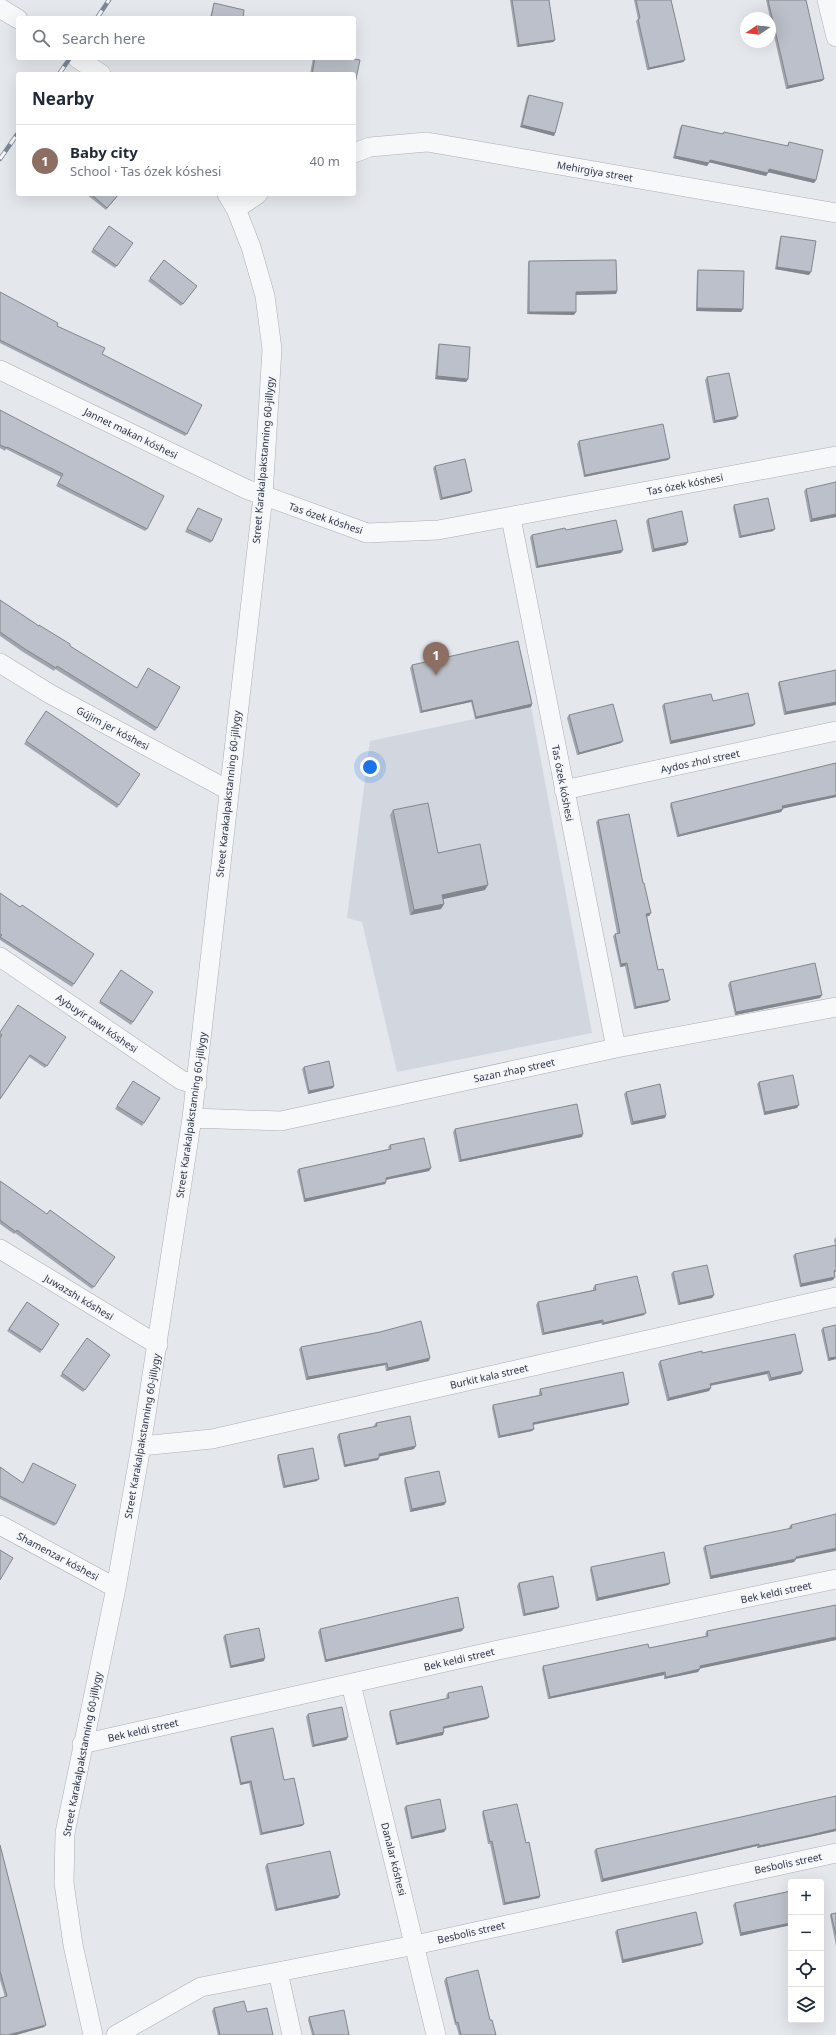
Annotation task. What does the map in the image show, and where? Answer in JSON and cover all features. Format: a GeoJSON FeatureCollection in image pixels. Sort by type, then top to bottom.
{"type":"FeatureCollection","features":[{"type":"Feature","properties":{"kind":"street"},"geometry":{"type":"LineString","coordinates":[[827,0],[836,37]]}},
{"type":"Feature","properties":{"kind":"street"},"geometry":{"type":"LineString","coordinates":[[0,8],[16,18]]}},
{"type":"Feature","properties":{"kind":"street"},"geometry":{"type":"LineString","coordinates":[[80,60],[98,72]]}},
{"type":"Feature","properties":{"kind":"street","name":"Mehirgiya street"},"geometry":{"type":"LineString","coordinates":[[356,152],[370,147],[427,142],[836,213]]}},
{"type":"Feature","properties":{"kind":"street"},"geometry":{"type":"LineString","coordinates":[[232,201],[251,196]]}},
{"type":"Feature","properties":{"kind":"street","name":"Street Karakalpakstanning 60-jillygy"},"geometry":{"type":"LineString","coordinates":[[93,2035],[73,1945],[64,1883],[65,1833],[82,1744],[116,1588],[158,1345],[197,1085],[228,790],[262,496],[272,350],[265,296],[251,247],[232,201]]}},
{"type":"Feature","properties":{"kind":"street","name":"Jannet makan kóshesi"},"geometry":{"type":"LineString","coordinates":[[0,370],[262,496]]}},
{"type":"Feature","properties":{"kind":"street","name":"Tas ózek kóshesi"},"geometry":{"type":"LineString","coordinates":[[262,496],[367,533],[438,530],[510,518],[836,456]]}},
{"type":"Feature","properties":{"kind":"street","name":"Tas ózek kóshesi"},"geometry":{"type":"LineString","coordinates":[[510,518],[616,1048]]}},
{"type":"Feature","properties":{"kind":"street","name":"Gújim jer kóshesi"},"geometry":{"type":"LineString","coordinates":[[0,663],[50,694],[228,790]]}},
{"type":"Feature","properties":{"kind":"street","name":"Aydos zhol street"},"geometry":{"type":"LineString","coordinates":[[564,790],[836,731]]}},
{"type":"Feature","properties":{"kind":"street","name":"Aybuyir tawı kóshesi"},"geometry":{"type":"LineString","coordinates":[[0,957],[181,1080],[197,1085]]}},
{"type":"Feature","properties":{"kind":"street","name":"Sazan zhap street"},"geometry":{"type":"LineString","coordinates":[[192,1118],[281,1121],[616,1048],[836,1007]]}},
{"type":"Feature","properties":{"kind":"street","name":"Juwazshı kóshesi"},"geometry":{"type":"LineString","coordinates":[[0,1249],[158,1345]]}},
{"type":"Feature","properties":{"kind":"street","name":"Burkit kala street"},"geometry":{"type":"LineString","coordinates":[[141,1446],[212,1439],[836,1297]]}},
{"type":"Feature","properties":{"kind":"street","name":"Shamenzar kóshesi"},"geometry":{"type":"LineString","coordinates":[[0,1525],[116,1588]]}},
{"type":"Feature","properties":{"kind":"street","name":"Bek keldi street"},"geometry":{"type":"LineString","coordinates":[[82,1744],[836,1579]]}},
{"type":"Feature","properties":{"kind":"street","name":"Danalar kóshesi"},"geometry":{"type":"LineString","coordinates":[[351,1684],[436,2035]]}},
{"type":"Feature","properties":{"kind":"street","name":"Besbolis street"},"geometry":{"type":"LineString","coordinates":[[116,2035],[201,1987],[415,1945],[836,1853]]}},
{"type":"Feature","properties":{"kind":"street"},"geometry":{"type":"LineString","coordinates":[[278,1972],[292,2035]]}},
{"type":"Feature","properties":{"kind":"shaded area"},"geometry":{"type":"Polygon","coordinates":[[[531,707],[592,1033],[397,1072],[362,922],[347,918],[370,741],[531,707]]]}},
{"type":"Feature","properties":{"kind":"building"},"geometry":{"type":"Polygon","coordinates":[[[512,0],[549,0],[555,40],[519,45],[512,0]]]}},
{"type":"Feature","properties":{"kind":"building"},"geometry":{"type":"Polygon","coordinates":[[[636,0],[671,0],[685,60],[649,68],[638,19],[640,18],[636,0]]]}},
{"type":"Feature","properties":{"kind":"building"},"geometry":{"type":"Polygon","coordinates":[[[768,0],[806,0],[824,79],[788,86],[776,34],[776,12],[771,12],[768,0]]]}},
{"type":"Feature","properties":{"kind":"building"},"geometry":{"type":"Polygon","coordinates":[[[214,3],[244,10],[243,16],[211,16],[214,3]]]}},
{"type":"Feature","properties":{"kind":"building"},"geometry":{"type":"Polygon","coordinates":[[[315,60],[360,60],[356,79],[356,72],[312,72],[315,60]]]}},
{"type":"Feature","properties":{"kind":"building"},"geometry":{"type":"Polygon","coordinates":[[[529,95],[563,103],[555,133],[522,125],[529,95]]]}},
{"type":"Feature","properties":{"kind":"building"},"geometry":{"type":"Polygon","coordinates":[[[682,125],[723,134],[724,132],[788,146],[789,142],[823,150],[816,180],[769,169],[768,173],[710,160],[709,163],[675,156],[682,125]]]}},
{"type":"Feature","properties":{"kind":"building"},"geometry":{"type":"Polygon","coordinates":[[[93,196],[117,196],[107,208],[93,196]]]}},
{"type":"Feature","properties":{"kind":"building"},"geometry":{"type":"Polygon","coordinates":[[[109,226],[133,243],[117,266],[93,249],[109,226]]]}},
{"type":"Feature","properties":{"kind":"building"},"geometry":{"type":"Polygon","coordinates":[[[781,236],[816,241],[811,272],[777,267],[781,236]]]}},
{"type":"Feature","properties":{"kind":"building"},"geometry":{"type":"Polygon","coordinates":[[[164,260],[197,286],[183,304],[150,278],[164,260]]]}},
{"type":"Feature","properties":{"kind":"building"},"geometry":{"type":"Polygon","coordinates":[[[616,260],[617,291],[576,292],[576,312],[529,312],[529,261],[616,260]]]}},
{"type":"Feature","properties":{"kind":"building"},"geometry":{"type":"Polygon","coordinates":[[[698,270],[744,271],[743,309],[697,308],[698,270]]]}},
{"type":"Feature","properties":{"kind":"building"},"geometry":{"type":"Polygon","coordinates":[[[0,292],[58,323],[57,326],[105,348],[102,354],[202,405],[187,434],[0,340],[0,292]]]}},
{"type":"Feature","properties":{"kind":"building"},"geometry":{"type":"Polygon","coordinates":[[[439,344],[470,347],[468,379],[437,376],[439,344]]]}},
{"type":"Feature","properties":{"kind":"building"},"geometry":{"type":"Polygon","coordinates":[[[729,373],[738,416],[715,421],[707,377],[729,373]]]}},
{"type":"Feature","properties":{"kind":"building"},"geometry":{"type":"Polygon","coordinates":[[[0,410],[164,496],[147,529],[58,483],[63,474],[0,445],[0,410]]]}},
{"type":"Feature","properties":{"kind":"building"},"geometry":{"type":"Polygon","coordinates":[[[663,424],[670,458],[585,475],[579,441],[663,424]]]}},
{"type":"Feature","properties":{"kind":"building"},"geometry":{"type":"Polygon","coordinates":[[[465,459],[472,491],[442,498],[435,466],[465,459]]]}},
{"type":"Feature","properties":{"kind":"building"},"geometry":{"type":"Polygon","coordinates":[[[836,482],[836,514],[812,519],[806,489],[836,482]]]}},
{"type":"Feature","properties":{"kind":"building"},"geometry":{"type":"Polygon","coordinates":[[[768,498],[775,529],[741,536],[734,505],[768,498]]]}},
{"type":"Feature","properties":{"kind":"building"},"geometry":{"type":"Polygon","coordinates":[[[198,508],[222,519],[212,541],[187,529],[198,508]]]}},
{"type":"Feature","properties":{"kind":"building"},"geometry":{"type":"Polygon","coordinates":[[[682,511],[688,542],[654,549],[648,519],[682,511]]]}},
{"type":"Feature","properties":{"kind":"building"},"geometry":{"type":"Polygon","coordinates":[[[616,520],[623,550],[538,566],[532,535],[616,520]]]}},
{"type":"Feature","properties":{"kind":"building"},"geometry":{"type":"Polygon","coordinates":[[[0,600],[137,688],[148,668],[180,687],[157,728],[57,666],[56,668],[0,632],[0,600]]]}},
{"type":"Feature","properties":{"kind":"building"},"geometry":{"type":"Polygon","coordinates":[[[518,641],[532,704],[476,717],[472,700],[422,711],[412,665],[518,641]]]}},
{"type":"Feature","properties":{"kind":"building"},"geometry":{"type":"Polygon","coordinates":[[[836,670],[836,702],[786,712],[779,682],[836,670]]]}},
{"type":"Feature","properties":{"kind":"building"},"geometry":{"type":"Polygon","coordinates":[[[748,693],[755,724],[671,741],[664,704],[711,694],[713,701],[748,693]]]}},
{"type":"Feature","properties":{"kind":"building"},"geometry":{"type":"Polygon","coordinates":[[[613,704],[623,741],[579,753],[569,715],[613,704]]]}},
{"type":"Feature","properties":{"kind":"building"},"geometry":{"type":"Polygon","coordinates":[[[46,711],[140,774],[119,805],[26,741],[46,711]]]}},
{"type":"Feature","properties":{"kind":"building"},"geometry":{"type":"Polygon","coordinates":[[[836,763],[836,795],[782,806],[783,809],[679,835],[671,803],[836,763]]]}},
{"type":"Feature","properties":{"kind":"building"},"geometry":{"type":"Polygon","coordinates":[[[428,803],[438,853],[480,844],[488,885],[442,895],[444,904],[414,910],[393,810],[428,803]]]}},
{"type":"Feature","properties":{"kind":"building"},"geometry":{"type":"Polygon","coordinates":[[[629,814],[643,883],[651,913],[646,914],[658,970],[663,969],[670,1000],[636,1007],[627,963],[621,964],[615,934],[620,933],[598,820],[629,814]]]}},
{"type":"Feature","properties":{"kind":"building"},"geometry":{"type":"Polygon","coordinates":[[[0,893],[20,907],[22,905],[94,954],[74,984],[0,937],[2,935],[0,934],[0,893]]]}},
{"type":"Feature","properties":{"kind":"building"},"geometry":{"type":"Polygon","coordinates":[[[815,963],[822,995],[736,1012],[730,982],[815,963]]]}},
{"type":"Feature","properties":{"kind":"building"},"geometry":{"type":"Polygon","coordinates":[[[121,970],[153,992],[133,1022],[100,1001],[121,970]]]}},
{"type":"Feature","properties":{"kind":"building"},"geometry":{"type":"Polygon","coordinates":[[[18,1005],[66,1037],[47,1066],[30,1055],[0,1099],[0,1038],[2,1035],[0,1032],[18,1005]]]}},
{"type":"Feature","properties":{"kind":"building"},"geometry":{"type":"Polygon","coordinates":[[[329,1061],[334,1086],[309,1091],[304,1067],[329,1061]]]}},
{"type":"Feature","properties":{"kind":"building"},"geometry":{"type":"Polygon","coordinates":[[[793,1075],[799,1105],[765,1112],[759,1082],[793,1075]]]}},
{"type":"Feature","properties":{"kind":"building"},"geometry":{"type":"Polygon","coordinates":[[[133,1081],[160,1098],[144,1123],[117,1106],[133,1081]]]}},
{"type":"Feature","properties":{"kind":"building"},"geometry":{"type":"Polygon","coordinates":[[[660,1084],[666,1115],[633,1122],[626,1092],[660,1084]]]}},
{"type":"Feature","properties":{"kind":"building"},"geometry":{"type":"Polygon","coordinates":[[[577,1104],[583,1134],[461,1160],[455,1129],[577,1104]]]}},
{"type":"Feature","properties":{"kind":"building"},"geometry":{"type":"Polygon","coordinates":[[[424,1138],[431,1168],[386,1178],[386,1182],[305,1199],[299,1169],[391,1149],[390,1145],[424,1138]]]}},
{"type":"Feature","properties":{"kind":"building"},"geometry":{"type":"Polygon","coordinates":[[[0,1181],[47,1214],[50,1210],[115,1257],[94,1287],[17,1230],[16,1232],[0,1220],[0,1181]]]}},
{"type":"Feature","properties":{"kind":"building"},"geometry":{"type":"Polygon","coordinates":[[[836,1245],[835,1277],[801,1284],[795,1254],[836,1245]]]}},
{"type":"Feature","properties":{"kind":"building"},"geometry":{"type":"Polygon","coordinates":[[[707,1265],[714,1295],[680,1303],[673,1272],[707,1265]]]}},
{"type":"Feature","properties":{"kind":"building"},"geometry":{"type":"Polygon","coordinates":[[[637,1276],[646,1313],[603,1323],[603,1320],[544,1333],[538,1302],[596,1290],[595,1285],[637,1276]]]}},
{"type":"Feature","properties":{"kind":"building"},"geometry":{"type":"Polygon","coordinates":[[[27,1302],[59,1324],[42,1350],[9,1329],[27,1302]]]}},
{"type":"Feature","properties":{"kind":"building"},"geometry":{"type":"Polygon","coordinates":[[[421,1321],[430,1358],[388,1368],[387,1363],[308,1377],[301,1347],[380,1332],[421,1321]]]}},
{"type":"Feature","properties":{"kind":"building"},"geometry":{"type":"Polygon","coordinates":[[[836,1325],[836,1357],[829,1358],[823,1328],[836,1325]]]}},
{"type":"Feature","properties":{"kind":"building"},"geometry":{"type":"Polygon","coordinates":[[[795,1334],[803,1371],[771,1378],[769,1371],[710,1384],[711,1388],[669,1398],[660,1361],[702,1351],[702,1353],[795,1334]]]}},
{"type":"Feature","properties":{"kind":"building"},"geometry":{"type":"Polygon","coordinates":[[[87,1338],[110,1355],[85,1390],[62,1373],[87,1338]]]}},
{"type":"Feature","properties":{"kind":"building"},"geometry":{"type":"Polygon","coordinates":[[[623,1372],[629,1403],[533,1423],[534,1429],[500,1436],[493,1405],[542,1395],[540,1389],[623,1372]]]}},
{"type":"Feature","properties":{"kind":"building"},"geometry":{"type":"Polygon","coordinates":[[[410,1416],[416,1446],[379,1454],[379,1458],[345,1465],[339,1434],[377,1426],[376,1423],[410,1416]]]}},
{"type":"Feature","properties":{"kind":"building"},"geometry":{"type":"Polygon","coordinates":[[[313,1448],[319,1479],[285,1486],[278,1455],[313,1448]]]}},
{"type":"Feature","properties":{"kind":"building"},"geometry":{"type":"Polygon","coordinates":[[[33,1463],[76,1485],[56,1524],[0,1496],[0,1467],[23,1483],[33,1463]]]}},
{"type":"Feature","properties":{"kind":"building"},"geometry":{"type":"Polygon","coordinates":[[[439,1471],[446,1502],[412,1509],[405,1478],[439,1471]]]}},
{"type":"Feature","properties":{"kind":"building"},"geometry":{"type":"Polygon","coordinates":[[[836,1514],[836,1548],[796,1557],[796,1559],[711,1576],[705,1546],[792,1528],[791,1525],[836,1514]]]}},
{"type":"Feature","properties":{"kind":"building"},"geometry":{"type":"Polygon","coordinates":[[[0,1550],[13,1558],[0,1580],[0,1550]]]}},
{"type":"Feature","properties":{"kind":"building"},"geometry":{"type":"Polygon","coordinates":[[[664,1552],[670,1583],[598,1598],[591,1567],[664,1552]]]}},
{"type":"Feature","properties":{"kind":"building"},"geometry":{"type":"Polygon","coordinates":[[[553,1576],[559,1607],[525,1614],[519,1583],[553,1576]]]}},
{"type":"Feature","properties":{"kind":"building"},"geometry":{"type":"Polygon","coordinates":[[[458,1597],[464,1628],[326,1660],[320,1629],[458,1597]]]}},
{"type":"Feature","properties":{"kind":"building"},"geometry":{"type":"Polygon","coordinates":[[[836,1605],[836,1637],[700,1666],[700,1669],[666,1677],[665,1672],[550,1697],[543,1666],[648,1644],[649,1648],[708,1636],[707,1631],[836,1605]]]}},
{"type":"Feature","properties":{"kind":"building"},"geometry":{"type":"Polygon","coordinates":[[[259,1628],[265,1658],[231,1666],[225,1635],[259,1628]]]}},
{"type":"Feature","properties":{"kind":"building"},"geometry":{"type":"Polygon","coordinates":[[[482,1686],[489,1717],[443,1727],[444,1732],[397,1743],[390,1711],[449,1698],[448,1693],[482,1686]]]}},
{"type":"Feature","properties":{"kind":"building"},"geometry":{"type":"Polygon","coordinates":[[[342,1707],[348,1737],[314,1745],[308,1714],[342,1707]]]}},
{"type":"Feature","properties":{"kind":"building"},"geometry":{"type":"Polygon","coordinates":[[[273,1728],[284,1780],[294,1778],[304,1824],[262,1833],[251,1781],[241,1783],[231,1737],[273,1728]]]}},
{"type":"Feature","properties":{"kind":"building"},"geometry":{"type":"Polygon","coordinates":[[[836,1796],[836,1829],[759,1846],[759,1844],[603,1879],[596,1849],[836,1796]]]}},
{"type":"Feature","properties":{"kind":"building"},"geometry":{"type":"Polygon","coordinates":[[[440,1799],[446,1829],[412,1837],[406,1806],[440,1799]]]}},
{"type":"Feature","properties":{"kind":"building"},"geometry":{"type":"Polygon","coordinates":[[[517,1804],[526,1843],[529,1842],[540,1896],[505,1903],[492,1841],[490,1842],[483,1811],[517,1804]]]}},
{"type":"Feature","properties":{"kind":"building"},"geometry":{"type":"Polygon","coordinates":[[[0,1845],[46,2025],[8,2035],[0,2035],[0,1998],[7,1996],[0,1971],[0,1845]]]}},
{"type":"Feature","properties":{"kind":"building"},"geometry":{"type":"Polygon","coordinates":[[[330,1851],[340,1895],[277,1909],[267,1864],[330,1851]]]}},
{"type":"Feature","properties":{"kind":"building"},"geometry":{"type":"Polygon","coordinates":[[[788,1892],[788,1924],[741,1933],[735,1903],[788,1892]]]}},
{"type":"Feature","properties":{"kind":"building"},"geometry":{"type":"Polygon","coordinates":[[[696,1912],[703,1943],[623,1960],[617,1930],[696,1912]]]}},
{"type":"Feature","properties":{"kind":"building"},"geometry":{"type":"Polygon","coordinates":[[[836,1913],[836,1935],[831,1914],[836,1913]]]}},
{"type":"Feature","properties":{"kind":"building"},"geometry":{"type":"Polygon","coordinates":[[[478,1970],[490,2020],[492,2020],[496,2035],[461,2035],[458,2022],[456,2023],[446,1978],[478,1970]]]}},
{"type":"Feature","properties":{"kind":"building"},"geometry":{"type":"Polygon","coordinates":[[[244,2001],[247,2012],[267,2008],[273,2035],[220,2035],[214,2008],[244,2001]]]}},
{"type":"Feature","properties":{"kind":"building"},"geometry":{"type":"Polygon","coordinates":[[[344,2010],[349,2035],[314,2035],[309,2017],[344,2010]]]}},
{"type":"Feature","properties":{"kind":"railway"},"geometry":{"type":"LineString","coordinates":[[98,16],[109,0]]}},
{"type":"Feature","properties":{"kind":"railway"},"geometry":{"type":"LineString","coordinates":[[60,72],[69,60]]}},
{"type":"Feature","properties":{"kind":"railway"},"geometry":{"type":"LineString","coordinates":[[0,159],[16,136]]}},
{"type":"Feature","properties":{"kind":"place","name":"Baby city"},"geometry":{"type":"Point","coordinates":[436,675]}}]}
